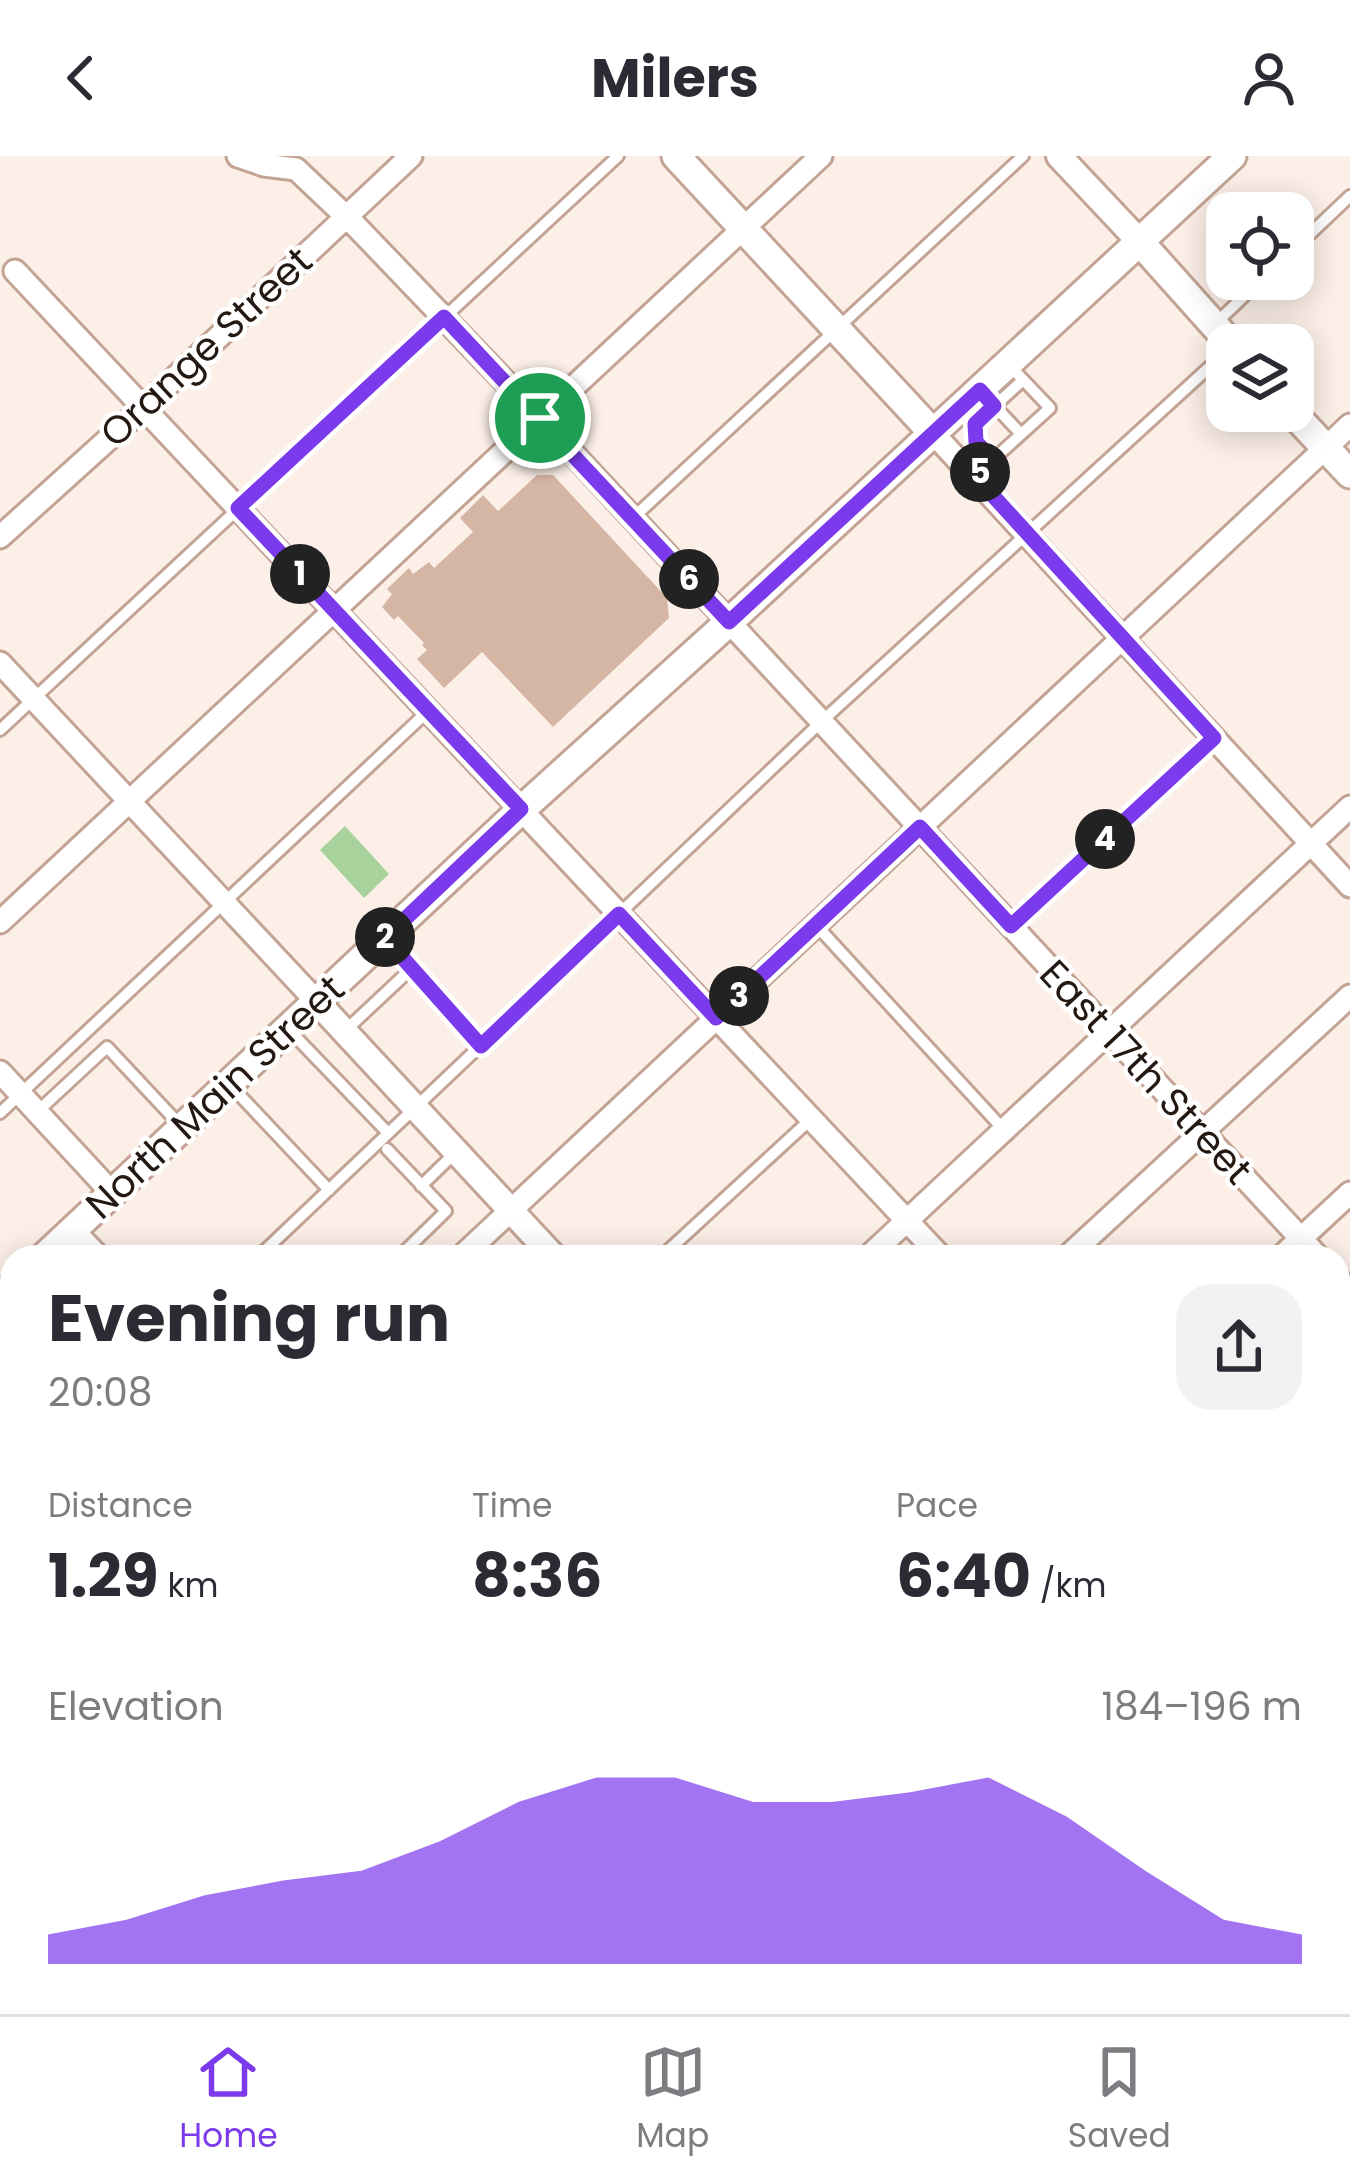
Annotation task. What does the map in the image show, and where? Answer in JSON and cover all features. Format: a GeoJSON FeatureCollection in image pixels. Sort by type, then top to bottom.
{"type":"FeatureCollection","features":[{"type":"Feature","properties":{"kind":"main road"},"geometry":{"type":"LineString","coordinates":[[676,156],[933,433]]}},
{"type":"Feature","properties":{"kind":"main road","name":"North Main Street"},"geometry":{"type":"LineString","coordinates":[[57,1245],[521,809],[933,433],[987,398],[1138,242],[1232,156]]}},
{"type":"Feature","properties":{"kind":"main road"},"geometry":{"type":"LineString","coordinates":[[1138,242],[1210,324]]}},
{"type":"Feature","properties":{"kind":"main road"},"geometry":{"type":"LineString","coordinates":[[1310,432],[1350,474]]}},
{"type":"Feature","properties":{"kind":"street","name":"East 17th Street"},"geometry":{"type":"LineString","coordinates":[[238,156],[296,169],[444,317],[1307,1245]]}},
{"type":"Feature","properties":{"kind":"street","name":"Orange Street"},"geometry":{"type":"LineString","coordinates":[[0,537],[411,156]]}},
{"type":"Feature","properties":{"kind":"street"},"geometry":{"type":"LineString","coordinates":[[0,922],[821,156]]}},
{"type":"Feature","properties":{"kind":"street"},"geometry":{"type":"LineString","coordinates":[[1059,156],[1138,242]]}},
{"type":"Feature","properties":{"kind":"street"},"geometry":{"type":"LineString","coordinates":[[15,271],[930,1245]]}},
{"type":"Feature","properties":{"kind":"street"},"geometry":{"type":"LineString","coordinates":[[474,1245],[1350,425]]}},
{"type":"Feature","properties":{"kind":"street"},"geometry":{"type":"LineString","coordinates":[[933,433],[1350,886]]}},
{"type":"Feature","properties":{"kind":"street"},"geometry":{"type":"LineString","coordinates":[[0,663],[543,1245]]}},
{"type":"Feature","properties":{"kind":"street"},"geometry":{"type":"LineString","coordinates":[[881,1245],[1350,807]]}},
{"type":"Feature","properties":{"kind":"street"},"geometry":{"type":"LineString","coordinates":[[1080,1245],[1350,997]]}},
{"type":"Feature","properties":{"kind":"street"},"geometry":{"type":"LineString","coordinates":[[0,1072],[112,1193]]}},
{"type":"Feature","properties":{"kind":"street"},"geometry":{"type":"LineString","coordinates":[[1294,1245],[1350,1192]]}},
{"type":"Feature","properties":{"kind":"street"},"geometry":{"type":"LineString","coordinates":[[73,1230],[87,1245]]}},
{"type":"Feature","properties":{"kind":"lane"},"geometry":{"type":"LineString","coordinates":[[0,730],[618,156]]}},
{"type":"Feature","properties":{"kind":"lane"},"geometry":{"type":"LineString","coordinates":[[633,519],[1023,156]]}},
{"type":"Feature","properties":{"kind":"lane"},"geometry":{"type":"LineString","coordinates":[[1314,230],[1350,196]]}},
{"type":"Feature","properties":{"kind":"lane"},"geometry":{"type":"LineString","coordinates":[[272,1245],[1206,358]]}},
{"type":"Feature","properties":{"kind":"lane"},"geometry":{"type":"LineString","coordinates":[[975,476],[1050,408],[1015,372]]}},
{"type":"Feature","properties":{"kind":"lane"},"geometry":{"type":"LineString","coordinates":[[993,460],[976,442],[975,424],[987,398],[1021,434]]}},
{"type":"Feature","properties":{"kind":"lane"},"geometry":{"type":"LineString","coordinates":[[0,1113],[428,711]]}},
{"type":"Feature","properties":{"kind":"lane"},"geometry":{"type":"LineString","coordinates":[[1011,926],[1214,738]]}},
{"type":"Feature","properties":{"kind":"lane"},"geometry":{"type":"LineString","coordinates":[[816,925],[1004,1130]]}},
{"type":"Feature","properties":{"kind":"lane"},"geometry":{"type":"LineString","coordinates":[[385,938],[481,1046]]}},
{"type":"Feature","properties":{"kind":"lane"},"geometry":{"type":"LineString","coordinates":[[344,1032],[412,968]]}},
{"type":"Feature","properties":{"kind":"lane"},"geometry":{"type":"LineString","coordinates":[[288,1030],[388,1133]]}},
{"type":"Feature","properties":{"kind":"lane"},"geometry":{"type":"LineString","coordinates":[[38,1112],[106,1047],[182,1128]]}},
{"type":"Feature","properties":{"kind":"lane"},"geometry":{"type":"LineString","coordinates":[[230,1084],[329,1190]]}},
{"type":"Feature","properties":{"kind":"lane"},"geometry":{"type":"LineString","coordinates":[[674,1245],[811,1119]]}},
{"type":"Feature","properties":{"kind":"lane"},"geometry":{"type":"LineString","coordinates":[[387,1149],[446,1211],[411,1245]]}},
{"type":"Feature","properties":{"kind":"lane"},"geometry":{"type":"LineString","coordinates":[[422,1186],[456,1152]]}},
{"type":"Feature","properties":{"kind":"green space"},"geometry":{"type":"Polygon","coordinates":[[[345,826],[389,874],[364,898],[320,850],[345,826]]]}},
{"type":"Feature","properties":{"kind":"building"},"geometry":{"type":"Polygon","coordinates":[[[537,475],[553,475],[667,598],[669,618],[553,727],[482,652],[444,688],[417,659],[427,650],[424,643],[382,607],[392,594],[387,589],[409,568],[413,574],[429,562],[434,568],[473,532],[460,518],[483,495],[498,511],[537,475]]]}},
{"type":"Feature","properties":{"kind":"route"},"geometry":{"type":"LineString","coordinates":[[444,317],[540,418],[729,622],[980,390],[994,406],[975,424],[976,442],[993,460],[975,476],[1214,738],[1011,926],[920,827],[716,1018],[619,914],[481,1046],[385,938],[521,809],[238,508],[444,317]]}}]}
